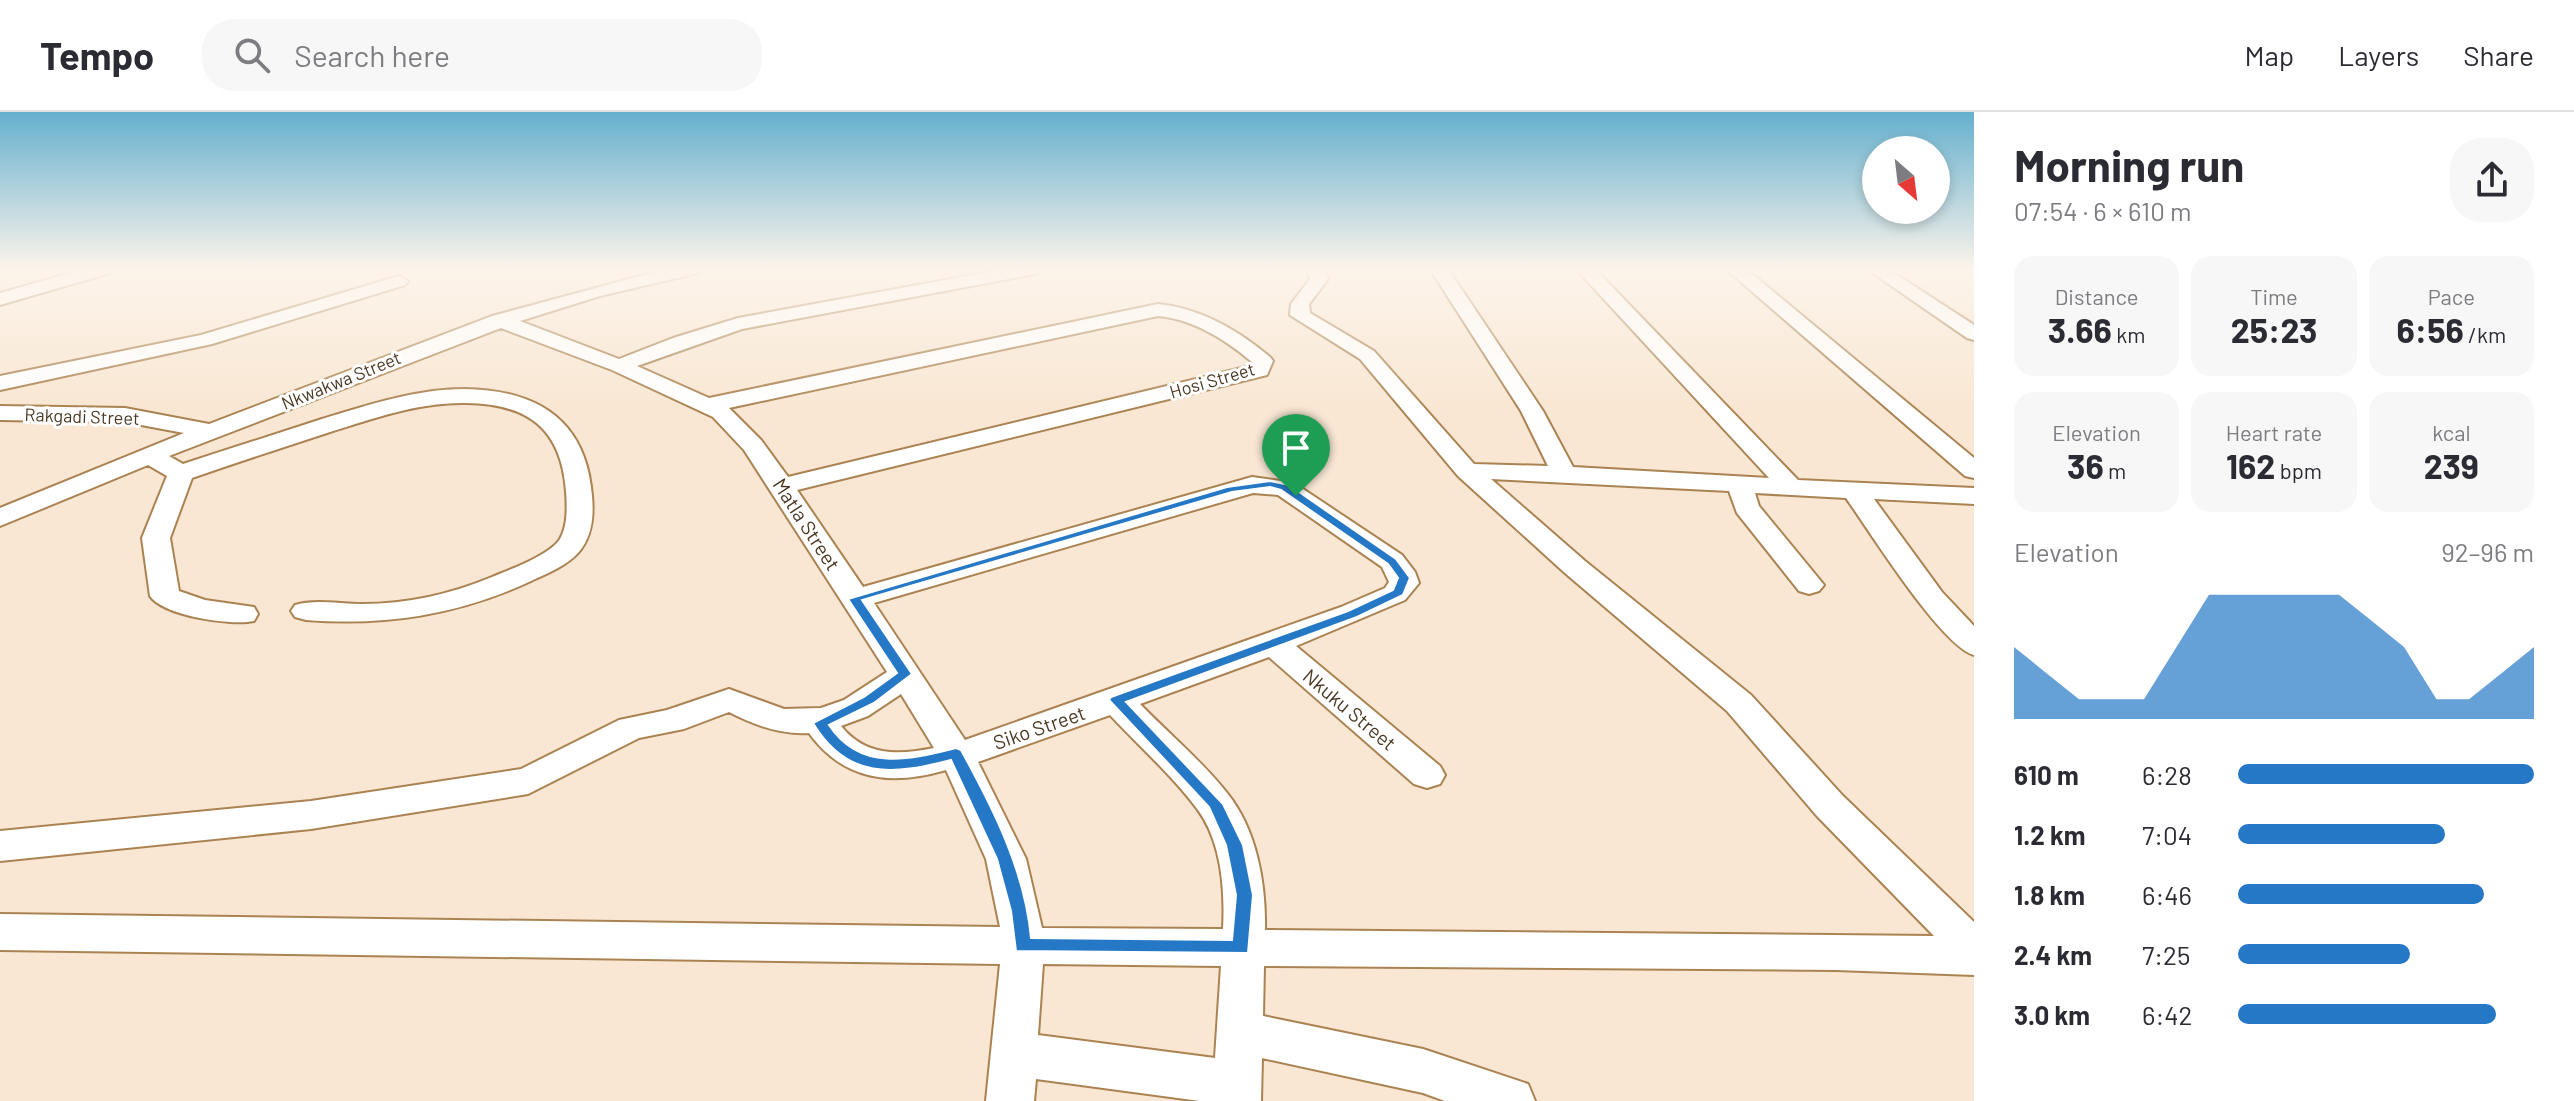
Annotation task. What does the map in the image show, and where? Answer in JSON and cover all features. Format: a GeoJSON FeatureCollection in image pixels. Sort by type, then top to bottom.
{"type":"FeatureCollection","features":[{"type":"Feature","properties":{"kind":"street"},"geometry":{"type":"LineString","coordinates":[[0,383],[205,340],[287,315]]}},
{"type":"Feature","properties":{"kind":"street","name":"Nkwakwa Street"},"geometry":{"type":"LineString","coordinates":[[0,518],[210,431],[513,315]]}},
{"type":"Feature","properties":{"kind":"street"},"geometry":{"type":"LineString","coordinates":[[619,366],[738,324],[786,315]]}},
{"type":"Feature","properties":{"kind":"street","name":"Hosi Street"},"geometry":{"type":"LineString","coordinates":[[710,405],[1134,315]]}},
{"type":"Feature","properties":{"kind":"street","name":"Hosi Street"},"geometry":{"type":"LineString","coordinates":[[783,486],[1259,370],[1263,361],[1185,315]]}},
{"type":"Feature","properties":{"kind":"street"},"geometry":{"type":"LineString","coordinates":[[1300,315],[1367,355],[1467,471],[1575,567],[1739,703],[1830,806],[1974,949]]}},
{"type":"Feature","properties":{"kind":"street"},"geometry":{"type":"LineString","coordinates":[[1469,315],[1532,411],[1564,473]]}},
{"type":"Feature","properties":{"kind":"street"},"geometry":{"type":"LineString","coordinates":[[1629,315],[1791,487]]}},
{"type":"Feature","properties":{"kind":"street"},"geometry":{"type":"LineString","coordinates":[[1790,315],[1974,471]]}},
{"type":"Feature","properties":{"kind":"street"},"geometry":{"type":"LineString","coordinates":[[1946,315],[1974,334]]}},
{"type":"Feature","properties":{"kind":"street","name":"Matla Street"},"geometry":{"type":"LineString","coordinates":[[499,320],[710,405],[741,431],[783,486],[956,755],[1006,859],[1020,911],[1023,946],[1010,1101]]}},
{"type":"Feature","properties":{"kind":"street"},"geometry":{"type":"LineString","coordinates":[[151,456],[181,473],[385,407],[433,397],[509,400],[536,410],[567,438],[578,474],[580,521],[569,546],[560,552],[498,586],[447,603],[395,614],[306,611]]}},
{"type":"Feature","properties":{"kind":"street","name":"Rakgadi Street"},"geometry":{"type":"LineString","coordinates":[[0,413],[125,415],[210,431]]}},
{"type":"Feature","properties":{"kind":"street"},"geometry":{"type":"LineString","coordinates":[[1467,471],[1564,473],[1855,492],[1974,496]]}},
{"type":"Feature","properties":{"kind":"street"},"geometry":{"type":"LineString","coordinates":[[181,473],[156,538],[165,596],[200,609],[243,614]]}},
{"type":"Feature","properties":{"kind":"street","name":"Siko Street"},"geometry":{"type":"LineString","coordinates":[[820,723],[833,744],[849,755],[871,763],[909,766],[956,755],[1273,644],[1381,601],[1399,592],[1404,583],[1401,572],[1392,561],[1285,488],[1270,484],[1231,489],[854,599]]}},
{"type":"Feature","properties":{"kind":"street"},"geometry":{"type":"LineString","coordinates":[[1740,484],[1746,507],[1809,585]]}},
{"type":"Feature","properties":{"kind":"street"},"geometry":{"type":"LineString","coordinates":[[1855,492],[1932,598],[1974,645]]}},
{"type":"Feature","properties":{"kind":"street","name":"Nkuku Street"},"geometry":{"type":"LineString","coordinates":[[1273,644],[1427,775]]}},
{"type":"Feature","properties":{"kind":"street"},"geometry":{"type":"LineString","coordinates":[[0,846],[311,815],[528,781],[631,728],[672,721],[729,700],[765,715],[820,723],[869,700],[905,674]]}},
{"type":"Feature","properties":{"kind":"street"},"geometry":{"type":"LineString","coordinates":[[1014,1054],[1237,1092],[1245,895],[1234,845],[1215,804],[1116,700]]}},
{"type":"Feature","properties":{"kind":"street"},"geometry":{"type":"LineString","coordinates":[[0,932],[1974,956]]}},
{"type":"Feature","properties":{"kind":"street"},"geometry":{"type":"LineString","coordinates":[[1238,1032],[1423,1071],[1511,1101]]}},
{"type":"Feature","properties":{"kind":"route"},"geometry":{"type":"LineString","coordinates":[[1270,484],[1279,485],[1296,496],[1392,561],[1404,578],[1399,592],[1352,614],[1116,700],[1178,769],[1215,804],[1234,845],[1245,895],[1241,948],[1023,946],[1020,911],[1006,859],[956,754],[909,766],[871,763],[849,755],[833,744],[820,723],[869,700],[905,674],[854,599],[1231,489],[1270,484]]}}]}
